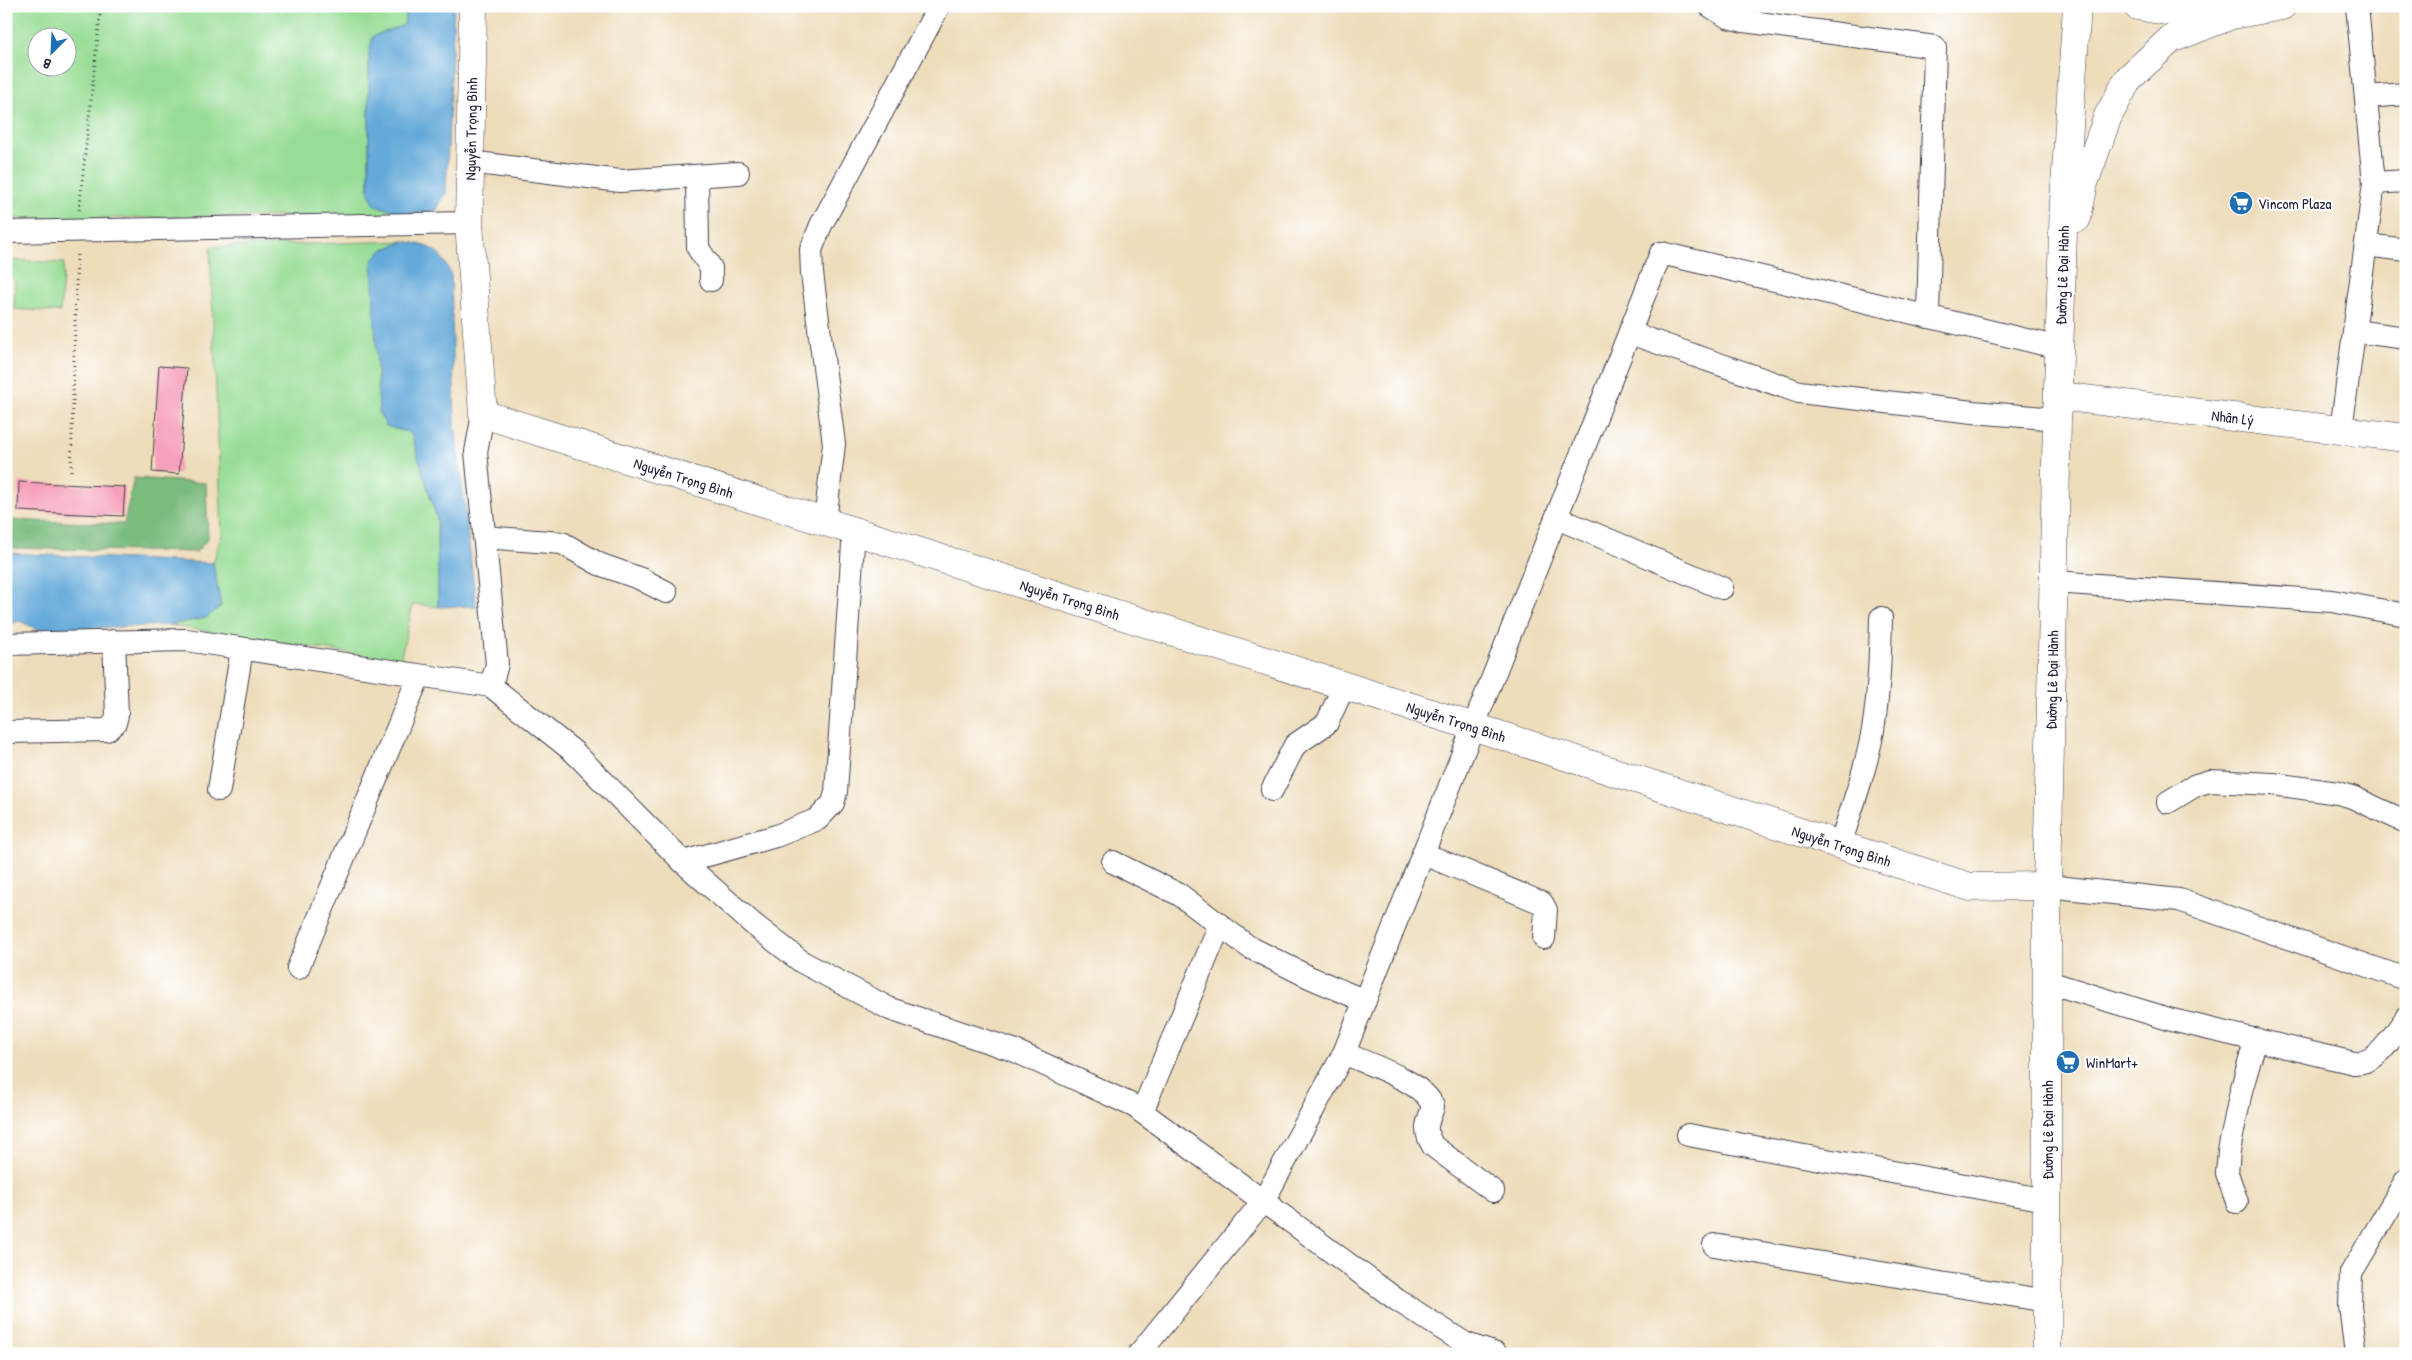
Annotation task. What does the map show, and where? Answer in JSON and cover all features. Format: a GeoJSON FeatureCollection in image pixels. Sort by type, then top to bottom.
{"type":"FeatureCollection","features":[{"type":"Feature","properties":{"kind":"street","name":"Nguyễn Trọng Bình"},"geometry":{"type":"LineString","coordinates":[[473,6],[469,223],[483,414],[1475,727],[1970,887],[2048,886]]}},
{"type":"Feature","properties":{"kind":"street"},"geometry":{"type":"LineString","coordinates":[[1710,6],[1728,16],[1744,21],[1935,47],[1928,317]]}},
{"type":"Feature","properties":{"kind":"street","name":"Đường Lê Đại Hành"},"geometry":{"type":"LineString","coordinates":[[2047,1354],[2048,886],[2054,582],[2064,201],[2077,6]]}},
{"type":"Feature","properties":{"kind":"street"},"geometry":{"type":"LineString","coordinates":[[2072,94],[2085,28],[2098,6]]}},
{"type":"Feature","properties":{"kind":"street"},"geometry":{"type":"LineString","coordinates":[[2137,6],[2189,15],[2277,6]]}},
{"type":"Feature","properties":{"kind":"street"},"geometry":{"type":"LineString","coordinates":[[2061,303],[2084,183],[2108,116],[2129,78],[2171,39],[2232,15],[2282,6]]}},
{"type":"Feature","properties":{"kind":"street"},"geometry":{"type":"LineString","coordinates":[[2341,430],[2374,183],[2357,6]]}},
{"type":"Feature","properties":{"kind":"street"},"geometry":{"type":"LineString","coordinates":[[825,522],[834,444],[812,273],[811,250],[820,225],[935,7]]}},
{"type":"Feature","properties":{"kind":"street"},"geometry":{"type":"LineString","coordinates":[[2366,98],[2406,94]]}},
{"type":"Feature","properties":{"kind":"street"},"geometry":{"type":"LineString","coordinates":[[470,162],[599,180],[640,180],[738,173]]}},
{"type":"Feature","properties":{"kind":"street"},"geometry":{"type":"LineString","coordinates":[[697,176],[698,248],[711,268],[712,280]]}},
{"type":"Feature","properties":{"kind":"street"},"geometry":{"type":"LineString","coordinates":[[2374,183],[2406,181]]}},
{"type":"Feature","properties":{"kind":"street"},"geometry":{"type":"LineString","coordinates":[[6,232],[469,223]]}},
{"type":"Feature","properties":{"kind":"street"},"geometry":{"type":"LineString","coordinates":[[2366,245],[2406,250]]}},
{"type":"Feature","properties":{"kind":"street"},"geometry":{"type":"LineString","coordinates":[[1139,1354],[1264,1200],[1344,1053],[1475,727],[1661,253],[2060,348]]}},
{"type":"Feature","properties":{"kind":"street"},"geometry":{"type":"LineString","coordinates":[[2354,331],[2406,338]]}},
{"type":"Feature","properties":{"kind":"street"},"geometry":{"type":"LineString","coordinates":[[1630,333],[1799,392],[2058,408]]}},
{"type":"Feature","properties":{"kind":"street","name":"Nhân Lý"},"geometry":{"type":"LineString","coordinates":[[2058,408],[2341,430],[2406,438]]}},
{"type":"Feature","properties":{"kind":"street"},"geometry":{"type":"LineString","coordinates":[[483,414],[476,452],[496,664],[491,686]]}},
{"type":"Feature","properties":{"kind":"street"},"geometry":{"type":"LineString","coordinates":[[1557,518],[1722,588]]}},
{"type":"Feature","properties":{"kind":"street"},"geometry":{"type":"LineString","coordinates":[[683,862],[776,836],[818,819],[833,803],[836,792],[854,530]]}},
{"type":"Feature","properties":{"kind":"street"},"geometry":{"type":"LineString","coordinates":[[484,537],[562,543],[599,564],[641,579],[666,592]]}},
{"type":"Feature","properties":{"kind":"street"},"geometry":{"type":"LineString","coordinates":[[2054,582],[2332,601],[2406,615]]}},
{"type":"Feature","properties":{"kind":"street"},"geometry":{"type":"LineString","coordinates":[[1840,844],[1866,759],[1872,731],[1879,683],[1881,618]]}},
{"type":"Feature","properties":{"kind":"street"},"geometry":{"type":"LineString","coordinates":[[6,644],[186,640],[491,686],[574,752],[683,862],[753,924],[802,962],[890,1009],[1013,1050],[1134,1106],[1264,1200],[1397,1300],[1466,1344],[1496,1354]]}},
{"type":"Feature","properties":{"kind":"street"},"geometry":{"type":"LineString","coordinates":[[6,732],[107,730],[111,727],[117,715],[114,641]]}},
{"type":"Feature","properties":{"kind":"street"},"geometry":{"type":"LineString","coordinates":[[219,790],[242,649]]}},
{"type":"Feature","properties":{"kind":"street"},"geometry":{"type":"LineString","coordinates":[[298,968],[419,676]]}},
{"type":"Feature","properties":{"kind":"street"},"geometry":{"type":"LineString","coordinates":[[1272,790],[1295,745],[1327,723],[1344,686]]}},
{"type":"Feature","properties":{"kind":"street"},"geometry":{"type":"LineString","coordinates":[[2168,802],[2196,785],[2210,781],[2273,784],[2328,790],[2345,795],[2406,822]]}},
{"type":"Feature","properties":{"kind":"street"},"geometry":{"type":"LineString","coordinates":[[1424,854],[1542,903],[1546,910],[1544,938]]}},
{"type":"Feature","properties":{"kind":"street"},"geometry":{"type":"LineString","coordinates":[[1113,862],[1180,895],[1249,947],[1275,961],[1365,1001]]}},
{"type":"Feature","properties":{"kind":"street"},"geometry":{"type":"LineString","coordinates":[[2048,886],[2179,900],[2406,979]]}},
{"type":"Feature","properties":{"kind":"street"},"geometry":{"type":"LineString","coordinates":[[1142,1112],[1220,925]]}},
{"type":"Feature","properties":{"kind":"street"},"geometry":{"type":"LineString","coordinates":[[2048,982],[2172,1020],[2362,1064],[2376,1056],[2406,1018]]}},
{"type":"Feature","properties":{"kind":"street"},"geometry":{"type":"LineString","coordinates":[[2237,1202],[2227,1173],[2229,1151],[2241,1091],[2256,1039]]}},
{"type":"Feature","properties":{"kind":"street"},"geometry":{"type":"LineString","coordinates":[[1344,1053],[1410,1083],[1427,1095],[1433,1107],[1426,1127],[1427,1135],[1433,1146],[1493,1191]]}},
{"type":"Feature","properties":{"kind":"street"},"geometry":{"type":"LineString","coordinates":[[1688,1135],[2047,1200]]}},
{"type":"Feature","properties":{"kind":"street"},"geometry":{"type":"LineString","coordinates":[[2356,1354],[2350,1306],[2352,1273],[2406,1180]]}},
{"type":"Feature","properties":{"kind":"street"},"geometry":{"type":"LineString","coordinates":[[1714,1245],[2047,1301]]}},
{"type":"Feature","properties":{"kind":"green space"},"geometry":{"type":"Polygon","coordinates":[[[6,6],[407,6],[405,25],[373,36],[369,54],[369,192],[375,205],[407,215],[6,219],[6,6]]]}},
{"type":"Feature","properties":{"kind":"green space"},"geometry":{"type":"Polygon","coordinates":[[[405,241],[382,250],[386,426],[411,433],[437,519],[438,607],[413,604],[400,661],[168,625],[206,618],[221,606],[213,563],[222,534],[210,247],[405,241]]]}},
{"type":"Feature","properties":{"kind":"green space"},"geometry":{"type":"Polygon","coordinates":[[[6,260],[64,263],[60,312],[14,309],[15,279],[6,277],[6,260]]]}},
{"type":"Feature","properties":{"kind":"green space"},"geometry":{"type":"Polygon","coordinates":[[[134,478],[206,483],[208,539],[196,552],[6,548],[6,520],[124,524],[134,478]]]}},
{"type":"Feature","properties":{"kind":"water"},"geometry":{"type":"Polygon","coordinates":[[[407,6],[454,6],[446,193],[436,211],[407,215],[375,205],[369,193],[369,54],[373,36],[404,25],[407,6]]]}},
{"type":"Feature","properties":{"kind":"water"},"geometry":{"type":"Polygon","coordinates":[[[405,241],[434,250],[443,259],[451,275],[455,424],[476,606],[438,607],[437,519],[411,433],[386,426],[379,413],[372,260],[382,250],[405,241]]]}},
{"type":"Feature","properties":{"kind":"water"},"geometry":{"type":"Polygon","coordinates":[[[6,553],[213,563],[221,606],[206,618],[168,625],[40,630],[19,621],[6,626],[6,553]]]}},
{"type":"Feature","properties":{"kind":"building"},"geometry":{"type":"Polygon","coordinates":[[[159,366],[187,368],[179,474],[152,472],[159,366]]]}},
{"type":"Feature","properties":{"kind":"building"},"geometry":{"type":"Polygon","coordinates":[[[19,482],[125,487],[123,516],[18,511],[19,482]]]}},
{"type":"Feature","properties":{"kind":"place","name":"Vincom Plaza"},"geometry":{"type":"Point","coordinates":[2241,203]}},
{"type":"Feature","properties":{"kind":"place","name":"WinMart+"},"geometry":{"type":"Point","coordinates":[2068,1062]}}]}
